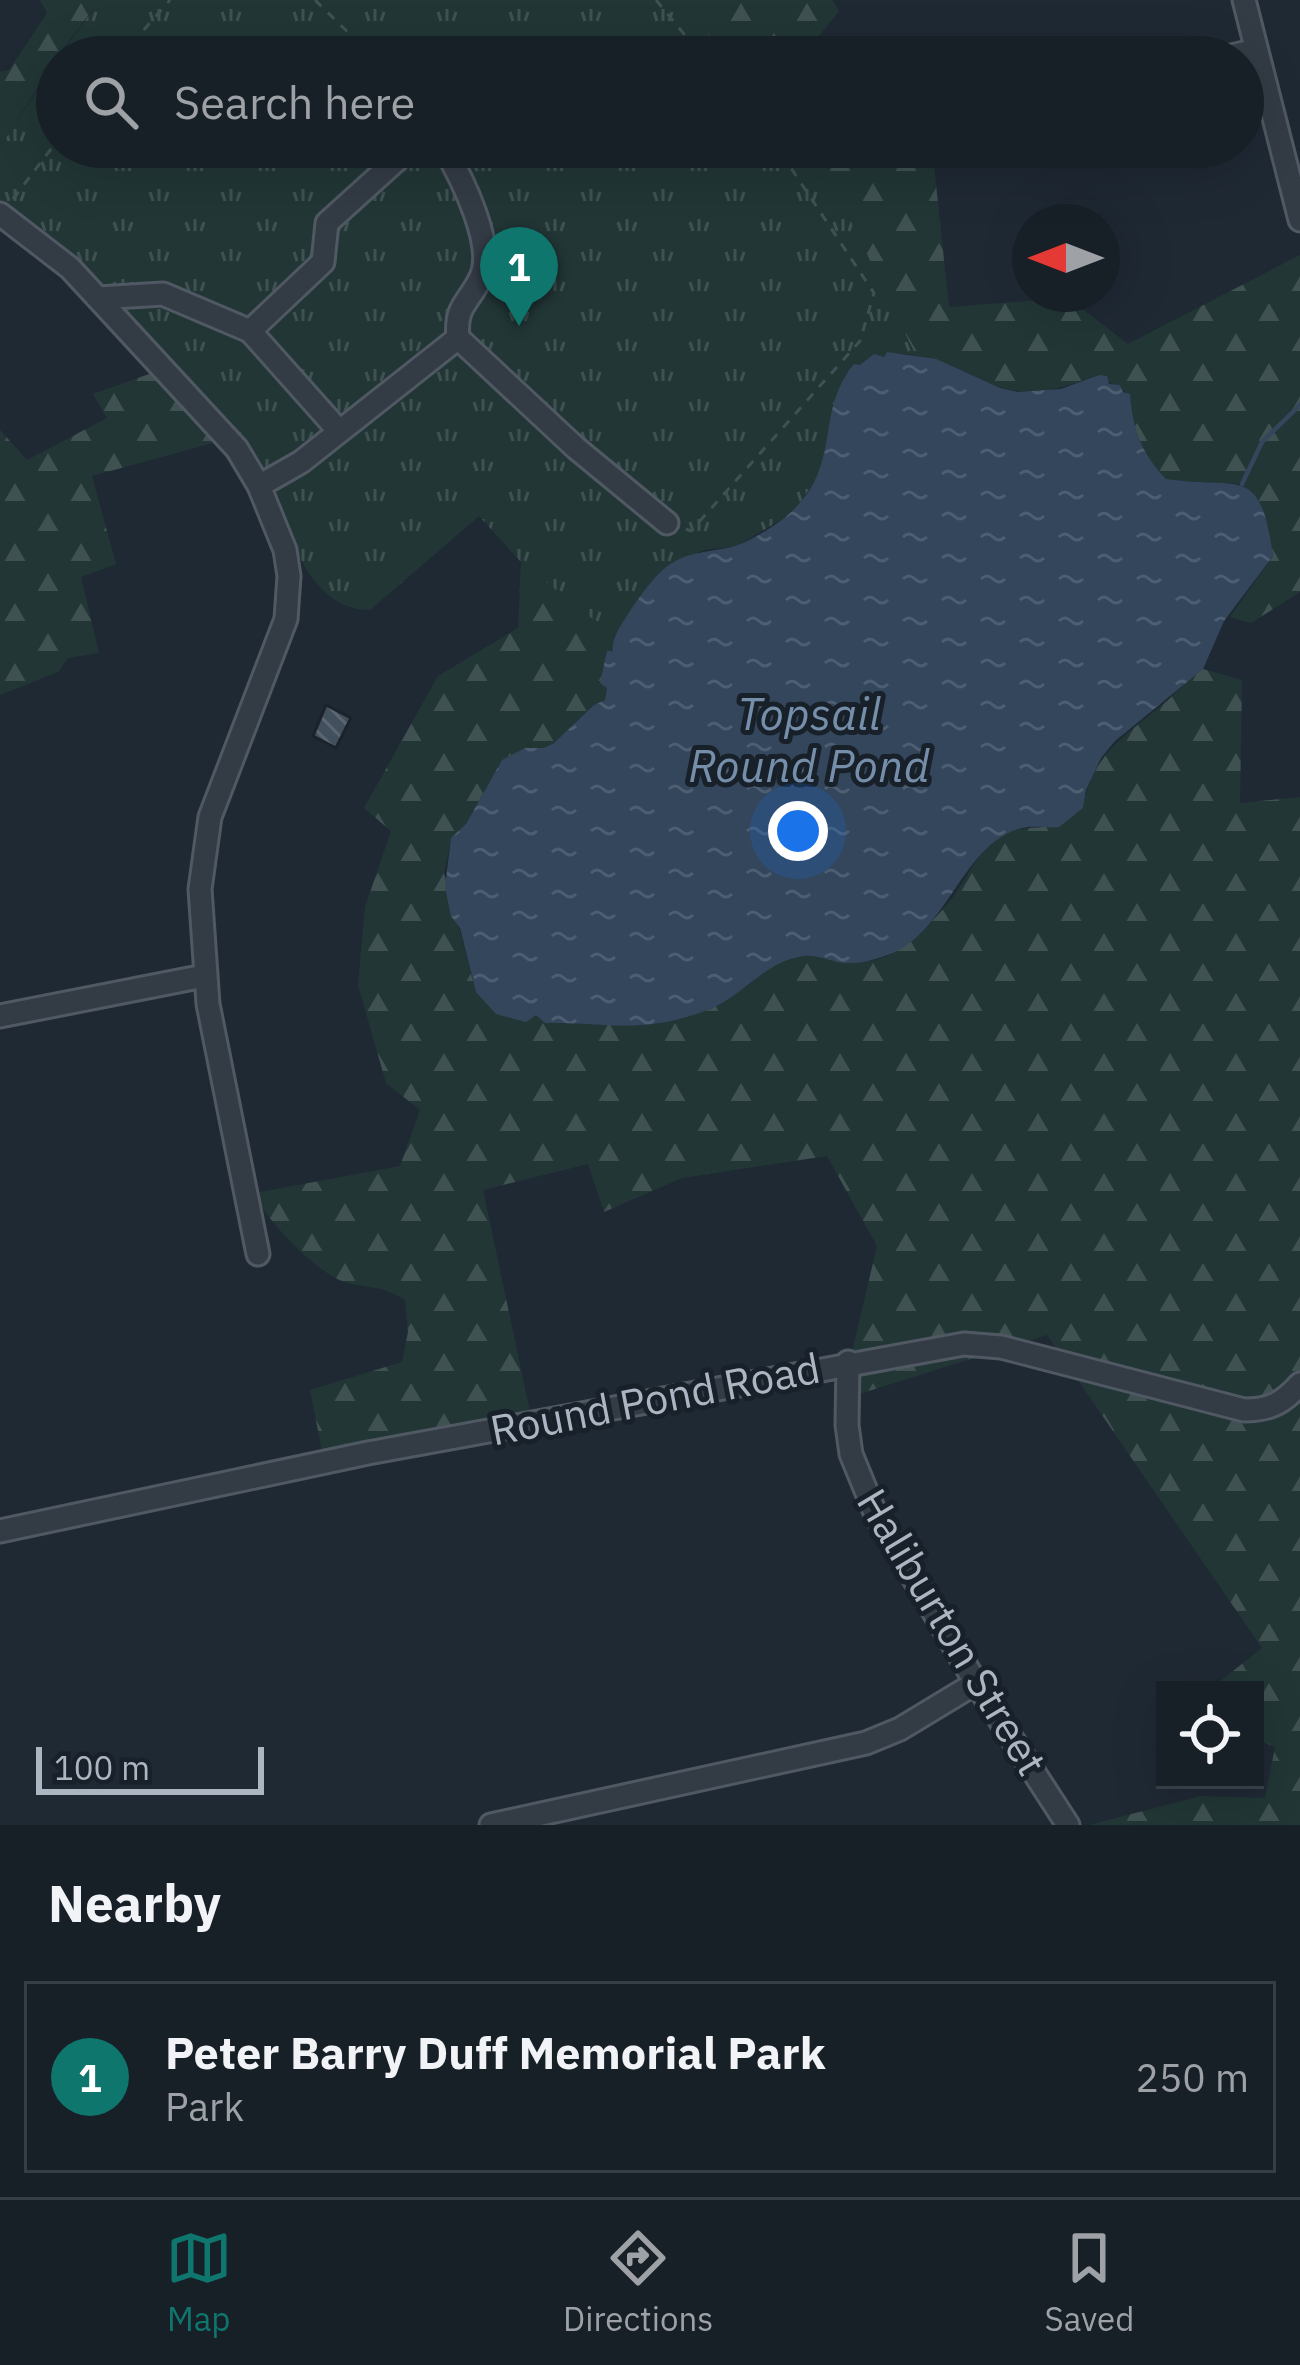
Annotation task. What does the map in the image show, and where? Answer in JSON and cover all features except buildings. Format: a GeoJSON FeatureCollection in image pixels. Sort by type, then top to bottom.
{"type":"FeatureCollection","features":[{"type":"Feature","properties":{"kind":"street"},"geometry":{"type":"LineString","coordinates":[[1244,0],[1253,36]]}},
{"type":"Feature","properties":{"kind":"street"},"geometry":{"type":"LineString","coordinates":[[1264,81],[1300,220]]}},
{"type":"Feature","properties":{"kind":"street"},"geometry":{"type":"LineString","coordinates":[[250,331],[323,262],[327,223],[388,168]]}},
{"type":"Feature","properties":{"kind":"street"},"geometry":{"type":"LineString","coordinates":[[456,168],[485,247],[483,275],[456,315],[458,338],[576,448],[667,523]]}},
{"type":"Feature","properties":{"kind":"street"},"geometry":{"type":"LineString","coordinates":[[0,215],[48,248],[237,449],[259,486],[285,550],[290,598],[286,619],[220,788],[205,839],[200,889],[204,976],[258,1254]]}},
{"type":"Feature","properties":{"kind":"street"},"geometry":{"type":"LineString","coordinates":[[98,298],[163,294],[250,331],[339,431]]}},
{"type":"Feature","properties":{"kind":"street"},"geometry":{"type":"LineString","coordinates":[[259,486],[301,462],[458,338]]}},
{"type":"Feature","properties":{"kind":"street"},"geometry":{"type":"LineString","coordinates":[[0,1016],[204,976]]}},
{"type":"Feature","properties":{"kind":"street","name":"Round Pond Road"},"geometry":{"type":"LineString","coordinates":[[0,1531],[345,1457],[964,1344],[1001,1347],[1244,1410],[1266,1410],[1286,1400],[1300,1384]]}},
{"type":"Feature","properties":{"kind":"street","name":"Haliburton Street"},"geometry":{"type":"LineString","coordinates":[[848,1362],[847,1425],[861,1483],[976,1683],[1068,1825]]}},
{"type":"Feature","properties":{"kind":"street"},"geometry":{"type":"LineString","coordinates":[[491,1825],[866,1743],[900,1729],[976,1683]]}},
{"type":"Feature","properties":{"kind":"path"},"geometry":{"type":"LineString","coordinates":[[139,36],[170,0]]}},
{"type":"Feature","properties":{"kind":"path"},"geometry":{"type":"LineString","coordinates":[[315,0],[352,36]]}},
{"type":"Feature","properties":{"kind":"path"},"geometry":{"type":"LineString","coordinates":[[656,0],[686,36]]}},
{"type":"Feature","properties":{"kind":"path"},"geometry":{"type":"LineString","coordinates":[[0,215],[36,168]]}},
{"type":"Feature","properties":{"kind":"path"},"geometry":{"type":"LineString","coordinates":[[667,523],[691,530],[860,341],[874,293],[791,168]]}},
{"type":"Feature","properties":{"kind":"green space"},"geometry":{"type":"Polygon","coordinates":[[[40,0],[100,0],[73,36],[36,36],[36,90],[0,147],[0,72],[9,70],[47,13],[40,0]]]}},
{"type":"Feature","properties":{"kind":"green space"},"geometry":{"type":"Polygon","coordinates":[[[100,0],[681,0],[709,36],[74,36],[100,0]]]}},
{"type":"Feature","properties":{"kind":"green space"},"geometry":{"type":"Polygon","coordinates":[[[681,0],[832,0],[839,11],[819,36],[709,36],[681,0]]]}},
{"type":"Feature","properties":{"kind":"green space"},"geometry":{"type":"Polygon","coordinates":[[[36,92],[36,168],[814,168],[843,205],[916,356],[879,357],[845,375],[828,431],[823,468],[800,503],[737,546],[704,550],[668,565],[614,636],[521,562],[479,516],[370,610],[351,607],[334,599],[308,572],[276,501],[81,265],[42,230],[0,203],[0,147],[36,92]]]}},
{"type":"Feature","properties":{"kind":"green space"},"geometry":{"type":"Polygon","coordinates":[[[814,168],[934,168],[949,307],[1012,302],[1012,312],[1086,312],[1128,344],[1300,255],[1300,592],[1251,623],[1230,617],[1273,556],[1268,526],[1242,484],[1166,480],[1140,441],[1130,395],[1098,375],[1061,387],[1009,390],[916,356],[843,205],[814,168]]]}},
{"type":"Feature","properties":{"kind":"green space"},"geometry":{"type":"Polygon","coordinates":[[[152,373],[220,441],[92,476],[116,564],[81,577],[99,653],[68,658],[58,672],[0,695],[0,430],[27,460],[107,418],[93,394],[152,373]]]}},
{"type":"Feature","properties":{"kind":"green space"},"geometry":{"type":"Polygon","coordinates":[[[521,562],[614,636],[613,652],[600,682],[607,688],[605,700],[554,743],[525,748],[502,760],[466,824],[451,839],[444,873],[476,992],[536,1014],[545,1023],[665,1022],[721,1004],[789,959],[816,956],[863,961],[888,956],[936,917],[998,837],[1060,823],[1083,808],[1094,774],[1111,749],[1197,673],[1203,669],[1242,680],[1240,803],[1300,797],[1300,1825],[1089,1825],[1201,1796],[1265,1798],[1275,1747],[1264,1743],[1264,1681],[1220,1681],[1262,1648],[1047,1335],[856,1395],[856,1356],[852,1352],[877,1246],[827,1156],[682,1178],[604,1212],[588,1164],[483,1190],[530,1412],[322,1451],[310,1390],[402,1362],[408,1332],[405,1300],[331,1276],[279,1229],[255,1193],[400,1166],[420,1110],[386,1083],[358,985],[365,907],[391,831],[364,808],[438,676],[518,628],[521,562]]]}},
{"type":"Feature","properties":{"kind":"water","name":"Topsail Round Pond"},"geometry":{"type":"Polygon","coordinates":[[[887,352],[936,359],[1018,392],[1061,389],[1107,376],[1109,384],[1120,385],[1130,394],[1140,440],[1166,479],[1230,484],[1253,494],[1268,526],[1273,556],[1224,621],[1203,669],[1115,741],[1101,758],[1083,808],[1059,827],[1026,827],[1002,836],[970,867],[929,925],[893,953],[853,963],[809,956],[789,960],[708,1010],[664,1022],[626,1026],[545,1023],[536,1015],[526,1022],[496,1014],[476,992],[460,928],[451,916],[445,887],[451,838],[466,824],[502,760],[525,748],[554,743],[605,700],[607,688],[600,683],[607,651],[613,651],[621,626],[660,572],[682,558],[747,541],[783,519],[802,500],[822,461],[841,383],[854,364],[874,354],[884,357],[887,352]]]}},
{"type":"Feature","properties":{"kind":"waterway"},"geometry":{"type":"LineString","coordinates":[[1242,484],[1262,442],[1300,405]]}},
{"type":"Feature","properties":{"kind":"place","name":"Peter Barry Duff Memorial Park"},"geometry":{"type":"Point","coordinates":[519,326]}}]}
